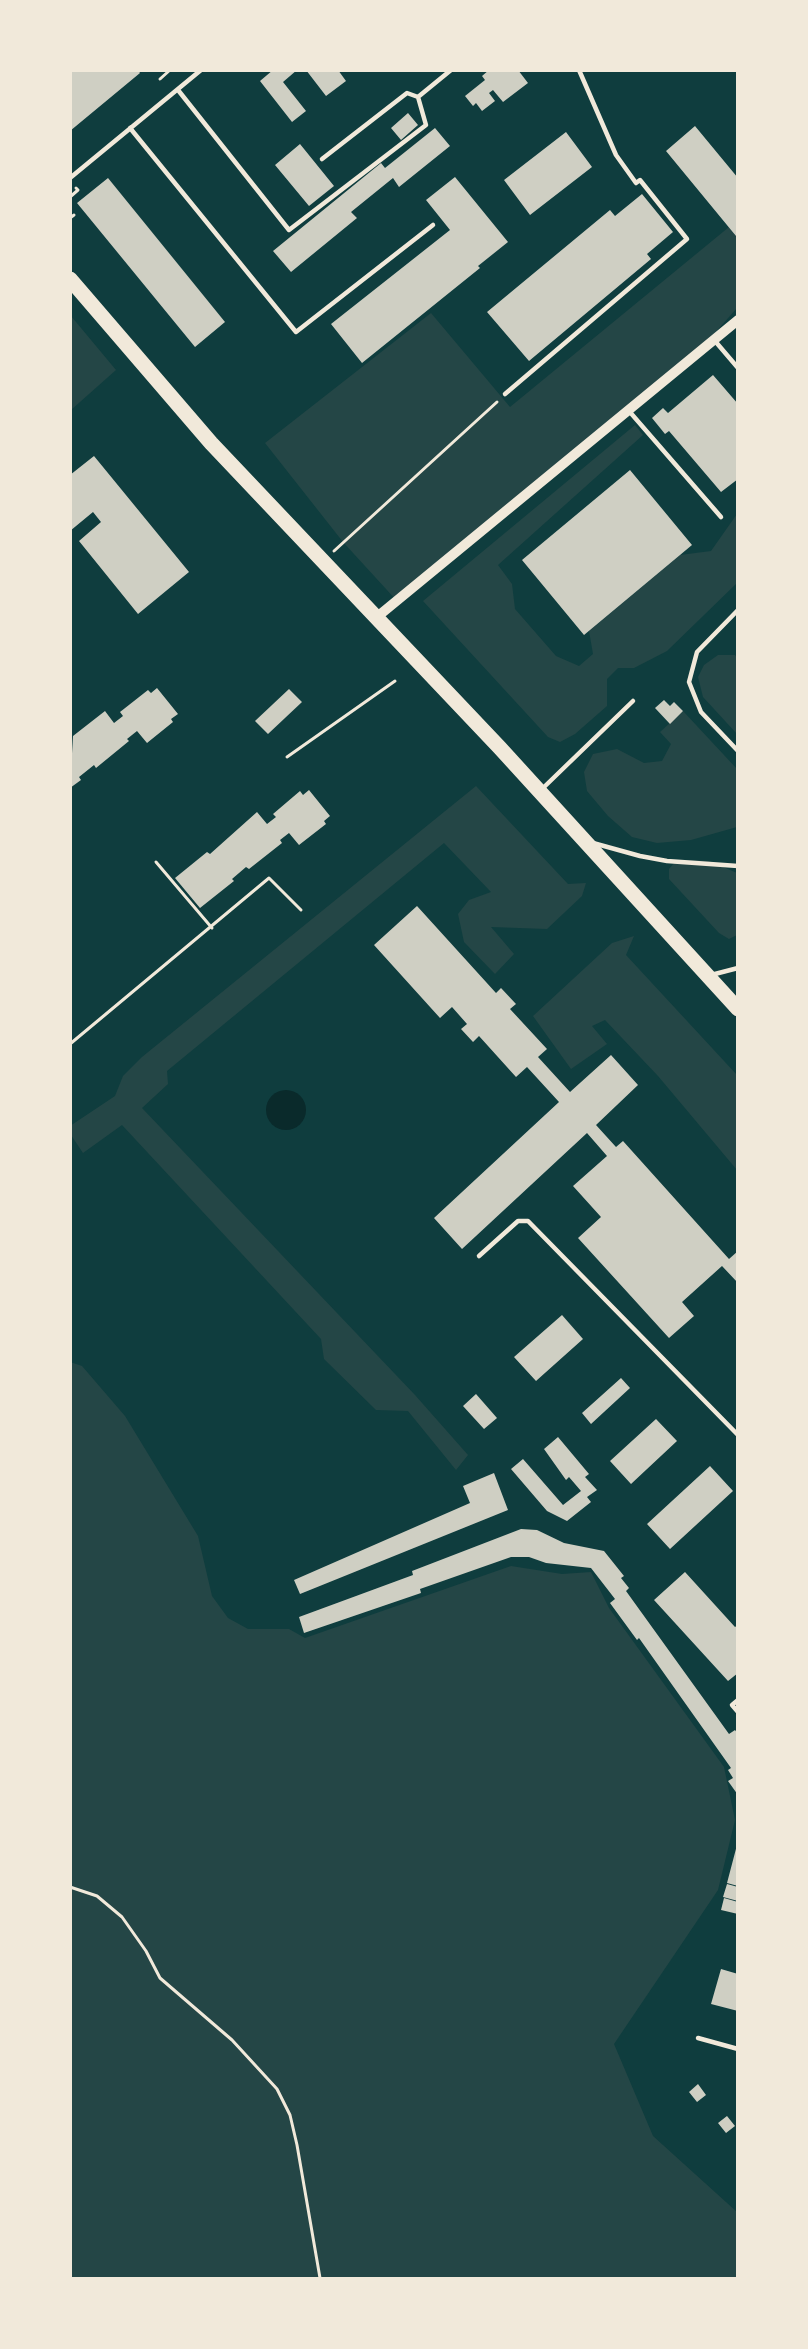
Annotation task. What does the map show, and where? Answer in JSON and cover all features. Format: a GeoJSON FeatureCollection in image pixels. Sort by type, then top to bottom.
{"type":"FeatureCollection","features":[{"type":"Feature","properties":{"kind":"main road"},"geometry":{"type":"LineString","coordinates":[[70,279],[211,443],[540,791],[738,1009]]}},
{"type":"Feature","properties":{"kind":"street"},"geometry":{"type":"LineString","coordinates":[[377,617],[738,320]]}},
{"type":"Feature","properties":{"kind":"lane"},"geometry":{"type":"LineString","coordinates":[[70,178],[201,70]]}},
{"type":"Feature","properties":{"kind":"lane"},"geometry":{"type":"LineString","coordinates":[[418,97],[451,70]]}},
{"type":"Feature","properties":{"kind":"lane"},"geometry":{"type":"LineString","coordinates":[[506,394],[687,239],[640,180],[636,183],[616,155],[579,70]]}},
{"type":"Feature","properties":{"kind":"lane"},"geometry":{"type":"LineString","coordinates":[[178,90],[289,230],[426,125],[418,97]]}},
{"type":"Feature","properties":{"kind":"lane"},"geometry":{"type":"LineString","coordinates":[[322,159],[407,93],[418,97]]}},
{"type":"Feature","properties":{"kind":"lane"},"geometry":{"type":"LineString","coordinates":[[130,128],[296,332],[433,225]]}},
{"type":"Feature","properties":{"kind":"lane"},"geometry":{"type":"LineString","coordinates":[[714,339],[738,368]]}},
{"type":"Feature","properties":{"kind":"lane"},"geometry":{"type":"LineString","coordinates":[[629,411],[721,517]]}},
{"type":"Feature","properties":{"kind":"lane"},"geometry":{"type":"LineString","coordinates":[[738,610],[697,652],[689,682],[700,712],[738,752]]}},
{"type":"Feature","properties":{"kind":"lane"},"geometry":{"type":"LineString","coordinates":[[540,791],[633,701]]}},
{"type":"Feature","properties":{"kind":"lane"},"geometry":{"type":"LineString","coordinates":[[586,841],[640,856],[738,866]]}},
{"type":"Feature","properties":{"kind":"lane"},"geometry":{"type":"LineString","coordinates":[[708,976],[738,968]]}},
{"type":"Feature","properties":{"kind":"lane"},"geometry":{"type":"LineString","coordinates":[[479,1256],[518,1221],[528,1221],[738,1435]]}},
{"type":"Feature","properties":{"kind":"lane"},"geometry":{"type":"LineString","coordinates":[[738,1700],[732,1705],[738,1712]]}},
{"type":"Feature","properties":{"kind":"lane"},"geometry":{"type":"LineString","coordinates":[[698,2038],[738,2049]]}},
{"type":"Feature","properties":{"kind":"path"},"geometry":{"type":"LineString","coordinates":[[160,79],[170,70]]}},
{"type":"Feature","properties":{"kind":"path"},"geometry":{"type":"LineString","coordinates":[[323,561],[506,394]]}},
{"type":"Feature","properties":{"kind":"path"},"geometry":{"type":"LineString","coordinates":[[287,757],[395,681]]}},
{"type":"Feature","properties":{"kind":"path"},"geometry":{"type":"LineString","coordinates":[[156,862],[212,928]]}},
{"type":"Feature","properties":{"kind":"path"},"geometry":{"type":"LineString","coordinates":[[70,1044],[212,928],[269,878],[302,910]]}},
{"type":"Feature","properties":{"kind":"path"},"geometry":{"type":"LineString","coordinates":[[70,1887],[97,1896],[122,1917],[146,1951],[160,1978],[232,2040],[277,2089],[291,2115],[320,2278]]}},
{"type":"Feature","properties":{"kind":"shaded area"},"geometry":{"type":"Polygon","coordinates":[[[729,227],[737,238],[737,308],[713,335],[397,601],[343,542],[265,443],[431,313],[510,407],[729,227]]]}},
{"type":"Feature","properties":{"kind":"shaded area"},"geometry":{"type":"Polygon","coordinates":[[[71,316],[116,370],[70,410],[71,316]]]}},
{"type":"Feature","properties":{"kind":"shaded area"},"geometry":{"type":"Polygon","coordinates":[[[635,425],[643,435],[498,565],[512,584],[515,609],[556,656],[579,666],[593,654],[589,631],[680,555],[711,551],[737,514],[737,583],[667,651],[634,668],[618,668],[607,679],[607,706],[575,734],[560,742],[548,737],[423,601],[635,425]]]}},
{"type":"Feature","properties":{"kind":"shaded area"},"geometry":{"type":"Polygon","coordinates":[[[718,655],[735,655],[737,658],[737,734],[703,697],[698,677],[704,665],[718,655]]]}},
{"type":"Feature","properties":{"kind":"shaded area"},"geometry":{"type":"Polygon","coordinates":[[[683,711],[737,769],[737,827],[691,840],[657,843],[632,837],[608,816],[587,791],[584,772],[593,754],[617,749],[644,763],[662,761],[671,744],[660,732],[683,711]]]}},
{"type":"Feature","properties":{"kind":"shaded area"},"geometry":{"type":"Polygon","coordinates":[[[476,786],[568,884],[586,883],[582,896],[547,929],[491,927],[514,954],[495,974],[464,942],[458,914],[469,900],[491,892],[444,843],[167,1071],[168,1084],[142,1108],[415,1395],[468,1455],[456,1470],[408,1411],[376,1410],[324,1359],[321,1339],[122,1125],[83,1153],[71,1135],[70,1126],[115,1096],[123,1076],[142,1057],[476,786]]]}},
{"type":"Feature","properties":{"kind":"shaded area"},"geometry":{"type":"Polygon","coordinates":[[[709,861],[737,873],[737,935],[729,939],[719,933],[669,879],[669,869],[675,862],[709,861]]]}},
{"type":"Feature","properties":{"kind":"shaded area"},"geometry":{"type":"Polygon","coordinates":[[[634,936],[626,955],[737,1075],[737,1170],[658,1076],[605,1020],[592,1026],[607,1044],[571,1069],[533,1016],[612,943],[634,936]]]}},
{"type":"Feature","properties":{"kind":"shaded area"},"geometry":{"type":"Polygon","coordinates":[[[286,1090],[294,1091],[300,1096],[305,1102],[305,1118],[300,1124],[294,1129],[286,1130],[278,1129],[272,1124],[267,1118],[266,1110],[267,1102],[272,1096],[278,1091],[286,1090]]]}},
{"type":"Feature","properties":{"kind":"shaded area"},"geometry":{"type":"Polygon","coordinates":[[[70,1362],[82,1366],[125,1416],[198,1536],[212,1596],[228,1618],[248,1629],[289,1629],[305,1638],[511,1566],[562,1574],[591,1572],[609,1608],[724,1767],[735,1820],[718,1890],[614,2044],[653,2136],[737,2212],[737,2278],[71,2278],[70,1362]]]}},
{"type":"Feature","properties":{"kind":"building"},"geometry":{"type":"Polygon","coordinates":[[[74,70],[138,70],[140,73],[70,131],[70,73],[74,70]]]}},
{"type":"Feature","properties":{"kind":"building"},"geometry":{"type":"Polygon","coordinates":[[[273,70],[297,70],[283,82],[306,111],[292,122],[260,81],[273,70]]]}},
{"type":"Feature","properties":{"kind":"building"},"geometry":{"type":"Polygon","coordinates":[[[306,70],[338,70],[346,81],[326,96],[306,70]]]}},
{"type":"Feature","properties":{"kind":"building"},"geometry":{"type":"Polygon","coordinates":[[[489,70],[518,70],[528,83],[503,102],[493,90],[489,93],[495,101],[482,111],[476,103],[473,106],[465,96],[485,80],[482,76],[489,70]]]}},
{"type":"Feature","properties":{"kind":"building"},"geometry":{"type":"Polygon","coordinates":[[[408,113],[418,125],[401,140],[391,128],[408,113]]]}},
{"type":"Feature","properties":{"kind":"building"},"geometry":{"type":"Polygon","coordinates":[[[695,126],[738,178],[736,236],[666,151],[695,126]]]}},
{"type":"Feature","properties":{"kind":"building"},"geometry":{"type":"Polygon","coordinates":[[[435,128],[450,146],[399,187],[393,178],[351,212],[357,218],[291,272],[273,251],[381,163],[385,168],[435,128]]]}},
{"type":"Feature","properties":{"kind":"building"},"geometry":{"type":"Polygon","coordinates":[[[566,132],[592,167],[530,215],[504,180],[566,132]]]}},
{"type":"Feature","properties":{"kind":"building"},"geometry":{"type":"Polygon","coordinates":[[[300,144],[334,186],[309,206],[275,165],[300,144]]]}},
{"type":"Feature","properties":{"kind":"building"},"geometry":{"type":"Polygon","coordinates":[[[455,177],[508,242],[478,266],[480,268],[362,363],[331,324],[450,230],[426,200],[455,177]]]}},
{"type":"Feature","properties":{"kind":"building"},"geometry":{"type":"Polygon","coordinates":[[[108,178],[225,322],[195,347],[77,203],[108,178]]]}},
{"type":"Feature","properties":{"kind":"building"},"geometry":{"type":"Polygon","coordinates":[[[642,194],[673,232],[647,254],[651,259],[529,361],[487,312],[610,210],[615,216],[642,194]]]}},
{"type":"Feature","properties":{"kind":"building"},"geometry":{"type":"Polygon","coordinates":[[[713,375],[738,404],[738,479],[721,492],[669,431],[665,434],[652,418],[663,408],[668,413],[713,375]]]}},
{"type":"Feature","properties":{"kind":"building"},"geometry":{"type":"Polygon","coordinates":[[[94,456],[189,572],[138,614],[79,541],[101,522],[93,512],[70,531],[70,475],[94,456]]]}},
{"type":"Feature","properties":{"kind":"building"},"geometry":{"type":"Polygon","coordinates":[[[630,470],[692,545],[584,635],[522,560],[630,470]]]}},
{"type":"Feature","properties":{"kind":"building"},"geometry":{"type":"Polygon","coordinates":[[[157,688],[178,714],[171,719],[173,722],[147,743],[137,731],[127,739],[129,741],[96,768],[94,765],[79,777],[81,780],[70,788],[73,736],[105,711],[114,723],[123,716],[120,712],[148,690],[151,693],[157,688]]]}},
{"type":"Feature","properties":{"kind":"building"},"geometry":{"type":"Polygon","coordinates":[[[289,689],[302,702],[268,734],[255,721],[289,689]]]}},
{"type":"Feature","properties":{"kind":"building"},"geometry":{"type":"Polygon","coordinates":[[[664,700],[670,706],[674,702],[683,711],[670,724],[655,708],[664,700]]]}},
{"type":"Feature","properties":{"kind":"building"},"geometry":{"type":"Polygon","coordinates":[[[309,790],[330,816],[324,821],[326,824],[299,845],[289,833],[280,840],[282,843],[249,869],[246,867],[232,879],[234,881],[200,908],[175,878],[207,852],[210,854],[257,812],[267,824],[276,817],[273,814],[300,791],[303,795],[309,790]]]}},
{"type":"Feature","properties":{"kind":"building"},"geometry":{"type":"Polygon","coordinates":[[[417,906],[496,993],[501,988],[516,1004],[510,1009],[547,1049],[538,1057],[570,1092],[611,1055],[638,1085],[596,1125],[616,1147],[623,1141],[729,1259],[738,1251],[738,1283],[722,1266],[682,1302],[694,1316],[669,1338],[578,1238],[601,1217],[573,1186],[607,1156],[587,1133],[462,1249],[434,1218],[559,1102],[527,1067],[516,1077],[479,1036],[473,1042],[461,1029],[467,1024],[452,1007],[440,1018],[374,945],[417,906]]]}},
{"type":"Feature","properties":{"kind":"building"},"geometry":{"type":"Polygon","coordinates":[[[562,1315],[583,1339],[536,1381],[514,1357],[562,1315]]]}},
{"type":"Feature","properties":{"kind":"building"},"geometry":{"type":"Polygon","coordinates":[[[621,1378],[630,1388],[591,1424],[582,1413],[621,1378]]]}},
{"type":"Feature","properties":{"kind":"building"},"geometry":{"type":"Polygon","coordinates":[[[476,1394],[497,1418],[484,1429],[463,1406],[476,1394]]]}},
{"type":"Feature","properties":{"kind":"building"},"geometry":{"type":"Polygon","coordinates":[[[656,1419],[677,1441],[631,1484],[610,1461],[656,1419]]]}},
{"type":"Feature","properties":{"kind":"building"},"geometry":{"type":"Polygon","coordinates":[[[558,1437],[589,1474],[585,1477],[597,1490],[587,1497],[591,1502],[567,1521],[547,1511],[511,1469],[523,1459],[563,1505],[581,1491],[569,1477],[566,1480],[544,1449],[558,1437]]]}},
{"type":"Feature","properties":{"kind":"building"},"geometry":{"type":"Polygon","coordinates":[[[710,1466],[733,1491],[670,1549],[647,1524],[710,1466]]]}},
{"type":"Feature","properties":{"kind":"building"},"geometry":{"type":"Polygon","coordinates":[[[494,1473],[508,1510],[300,1594],[294,1580],[470,1503],[463,1486],[494,1473]]]}},
{"type":"Feature","properties":{"kind":"building"},"geometry":{"type":"Polygon","coordinates":[[[521,1529],[537,1530],[564,1543],[604,1551],[624,1576],[621,1578],[629,1588],[626,1591],[729,1734],[735,1730],[738,1734],[738,1795],[728,1781],[733,1778],[728,1770],[731,1768],[639,1638],[637,1640],[610,1603],[615,1599],[591,1568],[546,1563],[529,1557],[511,1557],[420,1589],[421,1593],[304,1633],[299,1617],[413,1575],[412,1571],[521,1529]]]}},
{"type":"Feature","properties":{"kind":"building"},"geometry":{"type":"Polygon","coordinates":[[[685,1572],[735,1627],[738,1625],[738,1673],[728,1681],[654,1600],[685,1572]]]}},
{"type":"Feature","properties":{"kind":"building"},"geometry":{"type":"Polygon","coordinates":[[[738,1845],[738,1886],[727,1883],[738,1845]]]}},
{"type":"Feature","properties":{"kind":"building"},"geometry":{"type":"Polygon","coordinates":[[[727,1884],[738,1887],[738,1901],[723,1897],[727,1884]]]}},
{"type":"Feature","properties":{"kind":"building"},"geometry":{"type":"Polygon","coordinates":[[[724,1898],[738,1902],[738,1914],[721,1910],[724,1898]]]}},
{"type":"Feature","properties":{"kind":"building"},"geometry":{"type":"Polygon","coordinates":[[[721,1969],[738,1974],[738,2011],[711,2004],[721,1969]]]}},
{"type":"Feature","properties":{"kind":"building"},"geometry":{"type":"Polygon","coordinates":[[[698,2084],[706,2095],[697,2102],[689,2092],[698,2084]]]}},
{"type":"Feature","properties":{"kind":"building"},"geometry":{"type":"Polygon","coordinates":[[[727,2116],[735,2126],[726,2133],[718,2123],[727,2116]]]}}]}
